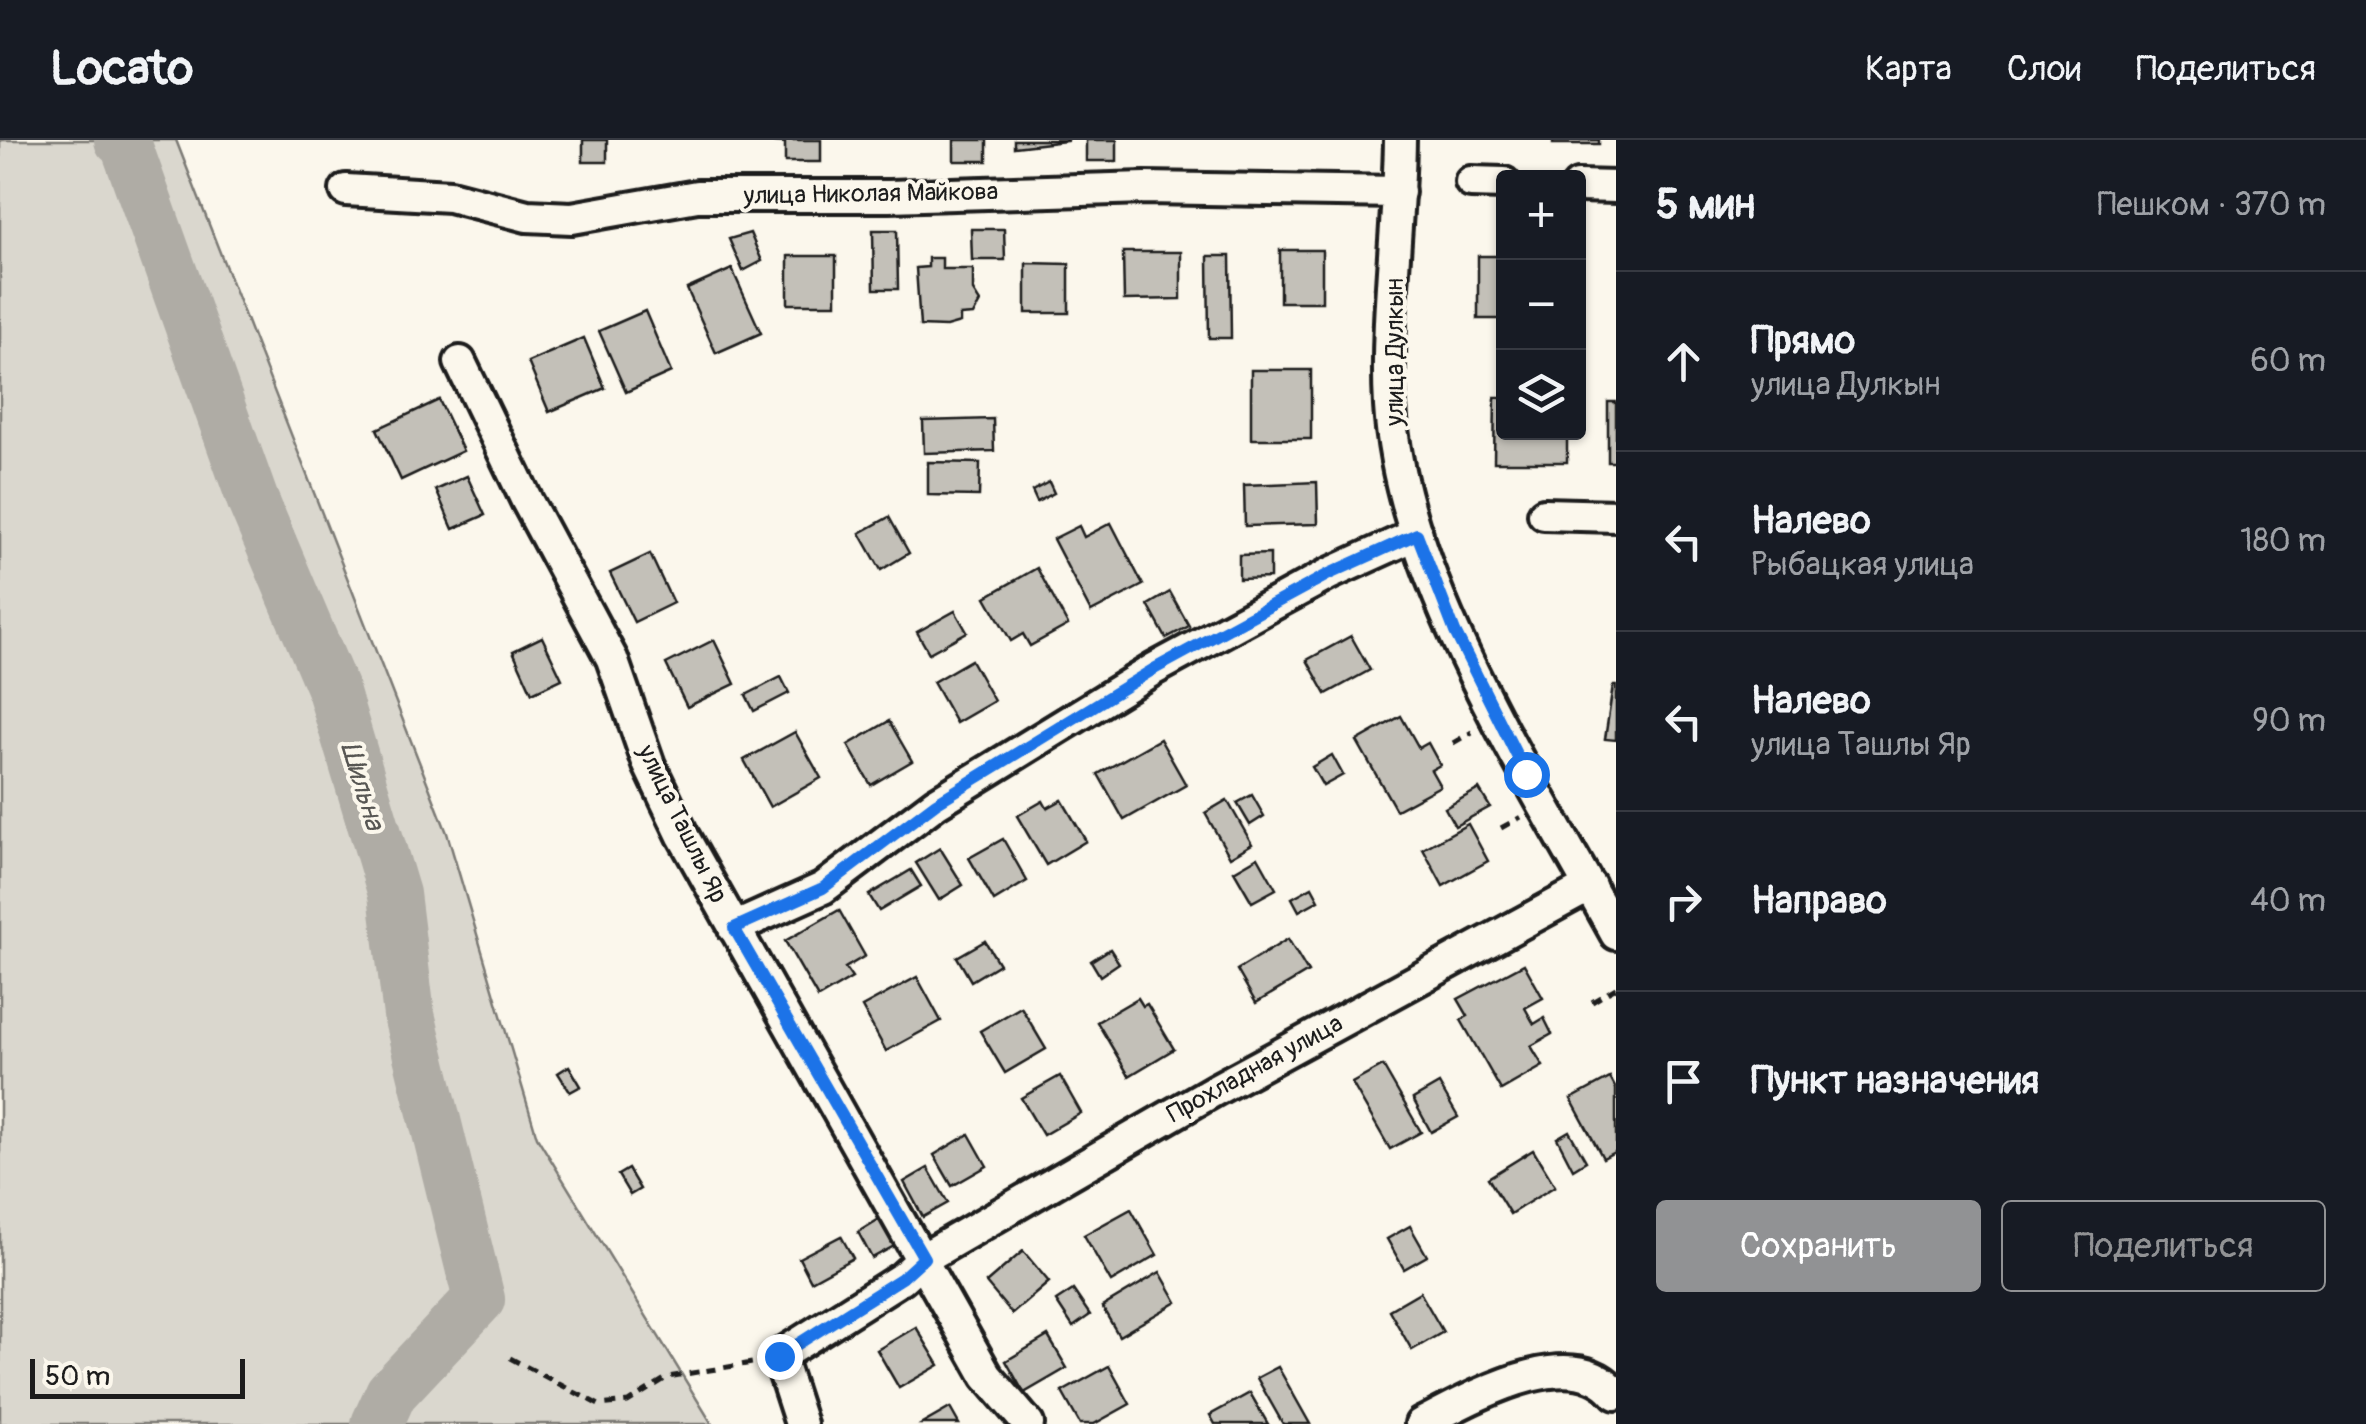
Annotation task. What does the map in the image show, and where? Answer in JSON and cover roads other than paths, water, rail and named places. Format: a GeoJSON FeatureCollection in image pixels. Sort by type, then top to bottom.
{"type":"FeatureCollection","features":[{"type":"Feature","properties":{"kind":"street","name":"улица Дулкын"},"geometry":{"type":"LineString","coordinates":[[1400,140],[1390,406],[1399,468],[1417,534],[1455,632],[1496,717],[1616,934]]}},
{"type":"Feature","properties":{"kind":"street"},"geometry":{"type":"LineString","coordinates":[[1472,182],[1496,184]]}},
{"type":"Feature","properties":{"kind":"street"},"geometry":{"type":"LineString","coordinates":[[1586,186],[1616,186]]}},
{"type":"Feature","properties":{"kind":"street","name":"улица Николая Майкова"},"geometry":{"type":"LineString","coordinates":[[346,190],[450,196],[527,216],[572,218],[697,196],[889,196],[1145,188],[1399,192]]}},
{"type":"Feature","properties":{"kind":"street","name":"улица Ташлы Яр"},"geometry":{"type":"LineString","coordinates":[[460,362],[527,502],[612,659],[649,765],[734,928],[924,1258],[987,1376],[1028,1424]]}},
{"type":"Feature","properties":{"kind":"street"},"geometry":{"type":"LineString","coordinates":[[1544,514],[1616,516]]}},
{"type":"Feature","properties":{"kind":"street"},"geometry":{"type":"LineString","coordinates":[[734,928],[823,888],[936,803],[1154,669],[1329,574],[1417,534]]}},
{"type":"Feature","properties":{"kind":"street","name":"Прохладная улица"},"geometry":{"type":"LineString","coordinates":[[801,1424],[779,1356],[902,1278],[924,1258],[1215,1090],[1590,886]]}},
{"type":"Feature","properties":{"kind":"street"},"geometry":{"type":"LineString","coordinates":[[1421,1424],[1542,1370],[1590,1374],[1616,1394]]}},
{"type":"Feature","properties":{"kind":"waterway","name":"Шильна"},"geometry":{"type":"LineString","coordinates":[[120,140],[125,142],[253,501],[333,690],[394,894],[409,1015],[479,1299],[391,1393],[377,1424]]}}]}
